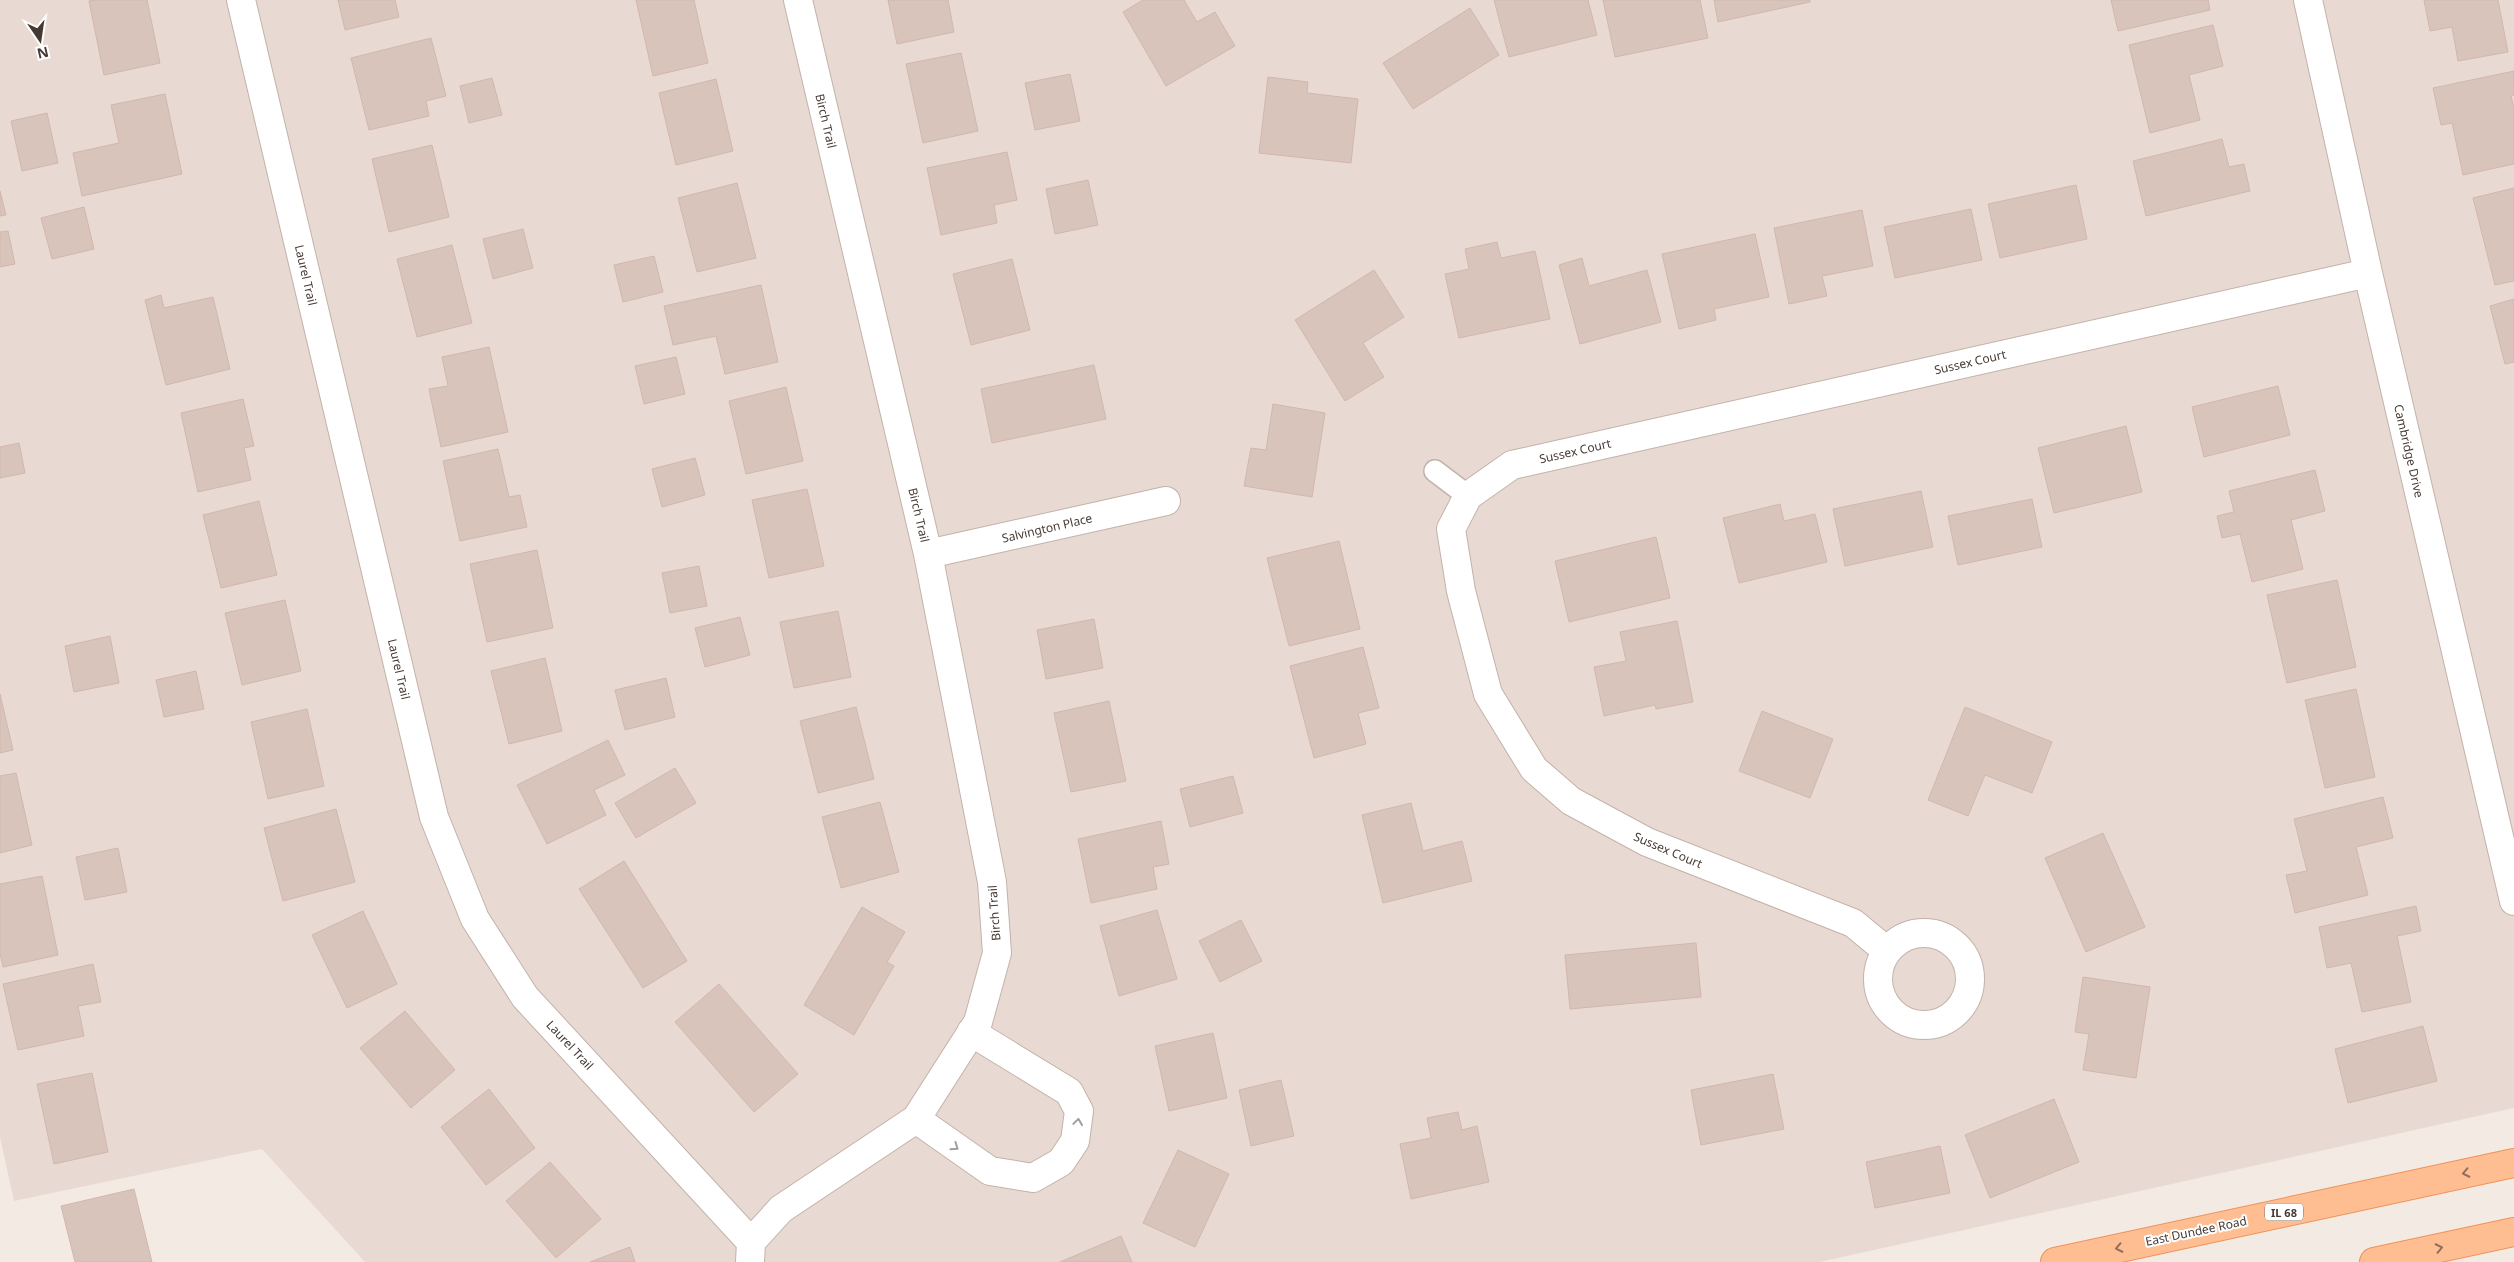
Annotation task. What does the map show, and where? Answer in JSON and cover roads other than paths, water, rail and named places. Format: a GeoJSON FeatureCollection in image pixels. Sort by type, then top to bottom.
{"type":"FeatureCollection","features":[{"type":"Feature","properties":{"kind":"main road","name":"East Dundee Road"},"geometry":{"type":"LineString","coordinates":[[2055,1262],[2514,1163]]}},
{"type":"Feature","properties":{"kind":"main road"},"geometry":{"type":"LineString","coordinates":[[2374,1262],[2514,1232]]}},
{"type":"Feature","properties":{"kind":"street","name":"Laurel Trail"},"geometry":{"type":"LineString","coordinates":[[241,0],[434,818],[472,909],[525,997],[750,1252]]}},
{"type":"Feature","properties":{"kind":"street","name":"Birch Trail"},"geometry":{"type":"LineString","coordinates":[[750,1252],[781,1209],[916,1119],[978,1022],[997,953],[992,882],[928,554],[798,0]]}},
{"type":"Feature","properties":{"kind":"street","name":"Cambridge Drive"},"geometry":{"type":"LineString","coordinates":[[2308,0],[2368,273],[2514,901]]}},
{"type":"Feature","properties":{"kind":"street","name":"Sussex Court"},"geometry":{"type":"LineString","coordinates":[[1887,951],[1853,923],[1647,842],[1571,801],[1534,769],[1488,694],[1461,591],[1451,529],[1468,496],[1512,465],[2368,273]]}},
{"type":"Feature","properties":{"kind":"street","name":"Salvington Place"},"geometry":{"type":"LineString","coordinates":[[928,554],[1166,501]]}},
{"type":"Feature","properties":{"kind":"street"},"geometry":{"type":"LineString","coordinates":[[916,1119],[990,1171],[1033,1178],[1061,1162],[1076,1140],[1080,1112],[1069,1092],[971,1032]]}},
{"type":"Feature","properties":{"kind":"lane"},"geometry":{"type":"LineString","coordinates":[[1435,471],[1468,496]]}}]}
